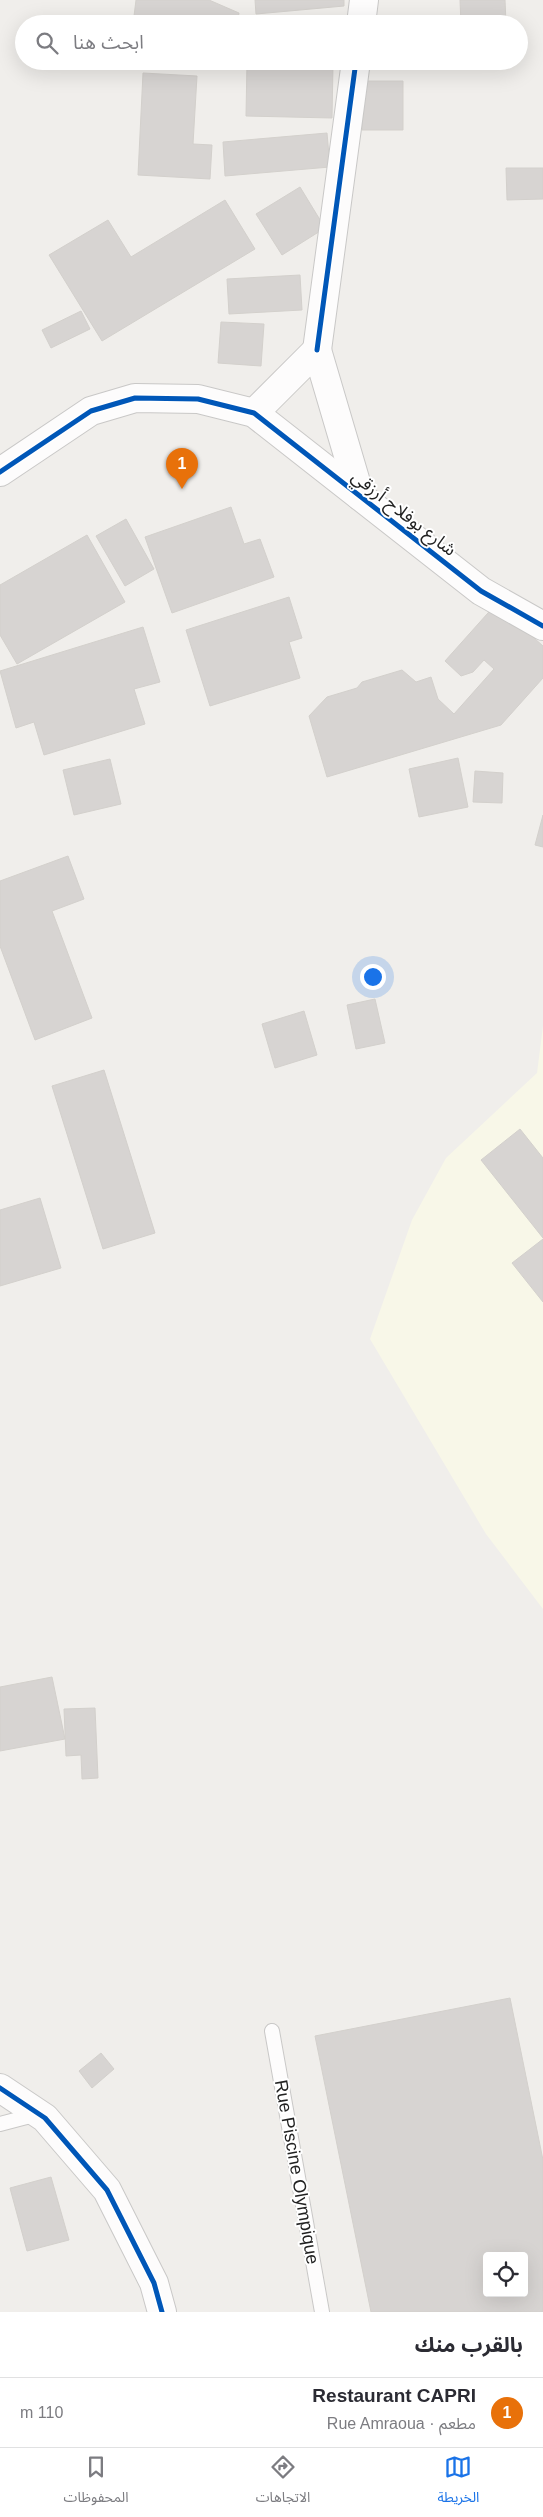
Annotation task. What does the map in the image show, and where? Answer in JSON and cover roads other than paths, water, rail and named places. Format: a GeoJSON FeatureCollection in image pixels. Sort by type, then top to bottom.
{"type":"FeatureCollection","features":[{"type":"Feature","properties":{"kind":"street"},"geometry":{"type":"LineString","coordinates":[[362,15],[364,0]]}},
{"type":"Feature","properties":{"kind":"street","name":"شارع بوفلاح أرزقي"},"geometry":{"type":"LineString","coordinates":[[355,70],[317,350],[360,496]]}},
{"type":"Feature","properties":{"kind":"street"},"geometry":{"type":"LineString","coordinates":[[0,472],[91,412],[135,398],[198,399],[254,413],[317,350]]}},
{"type":"Feature","properties":{"kind":"street","name":"شارع بوفلاح أرزقي"},"geometry":{"type":"LineString","coordinates":[[254,413],[481,591],[543,626]]}},
{"type":"Feature","properties":{"kind":"street"},"geometry":{"type":"LineString","coordinates":[[0,2088],[39,2114],[107,2190],[154,2283],[162,2312]]}},
{"type":"Feature","properties":{"kind":"lane","name":"Rue Piscine Olympique"},"geometry":{"type":"LineString","coordinates":[[272,2031],[322,2312]]}},
{"type":"Feature","properties":{"kind":"lane"},"geometry":{"type":"LineString","coordinates":[[0,2124],[39,2114]]}},
{"type":"Feature","properties":{"kind":"place","name":"Restaurant CAPRI"},"geometry":{"type":"Point","coordinates":[182,489]}}]}
